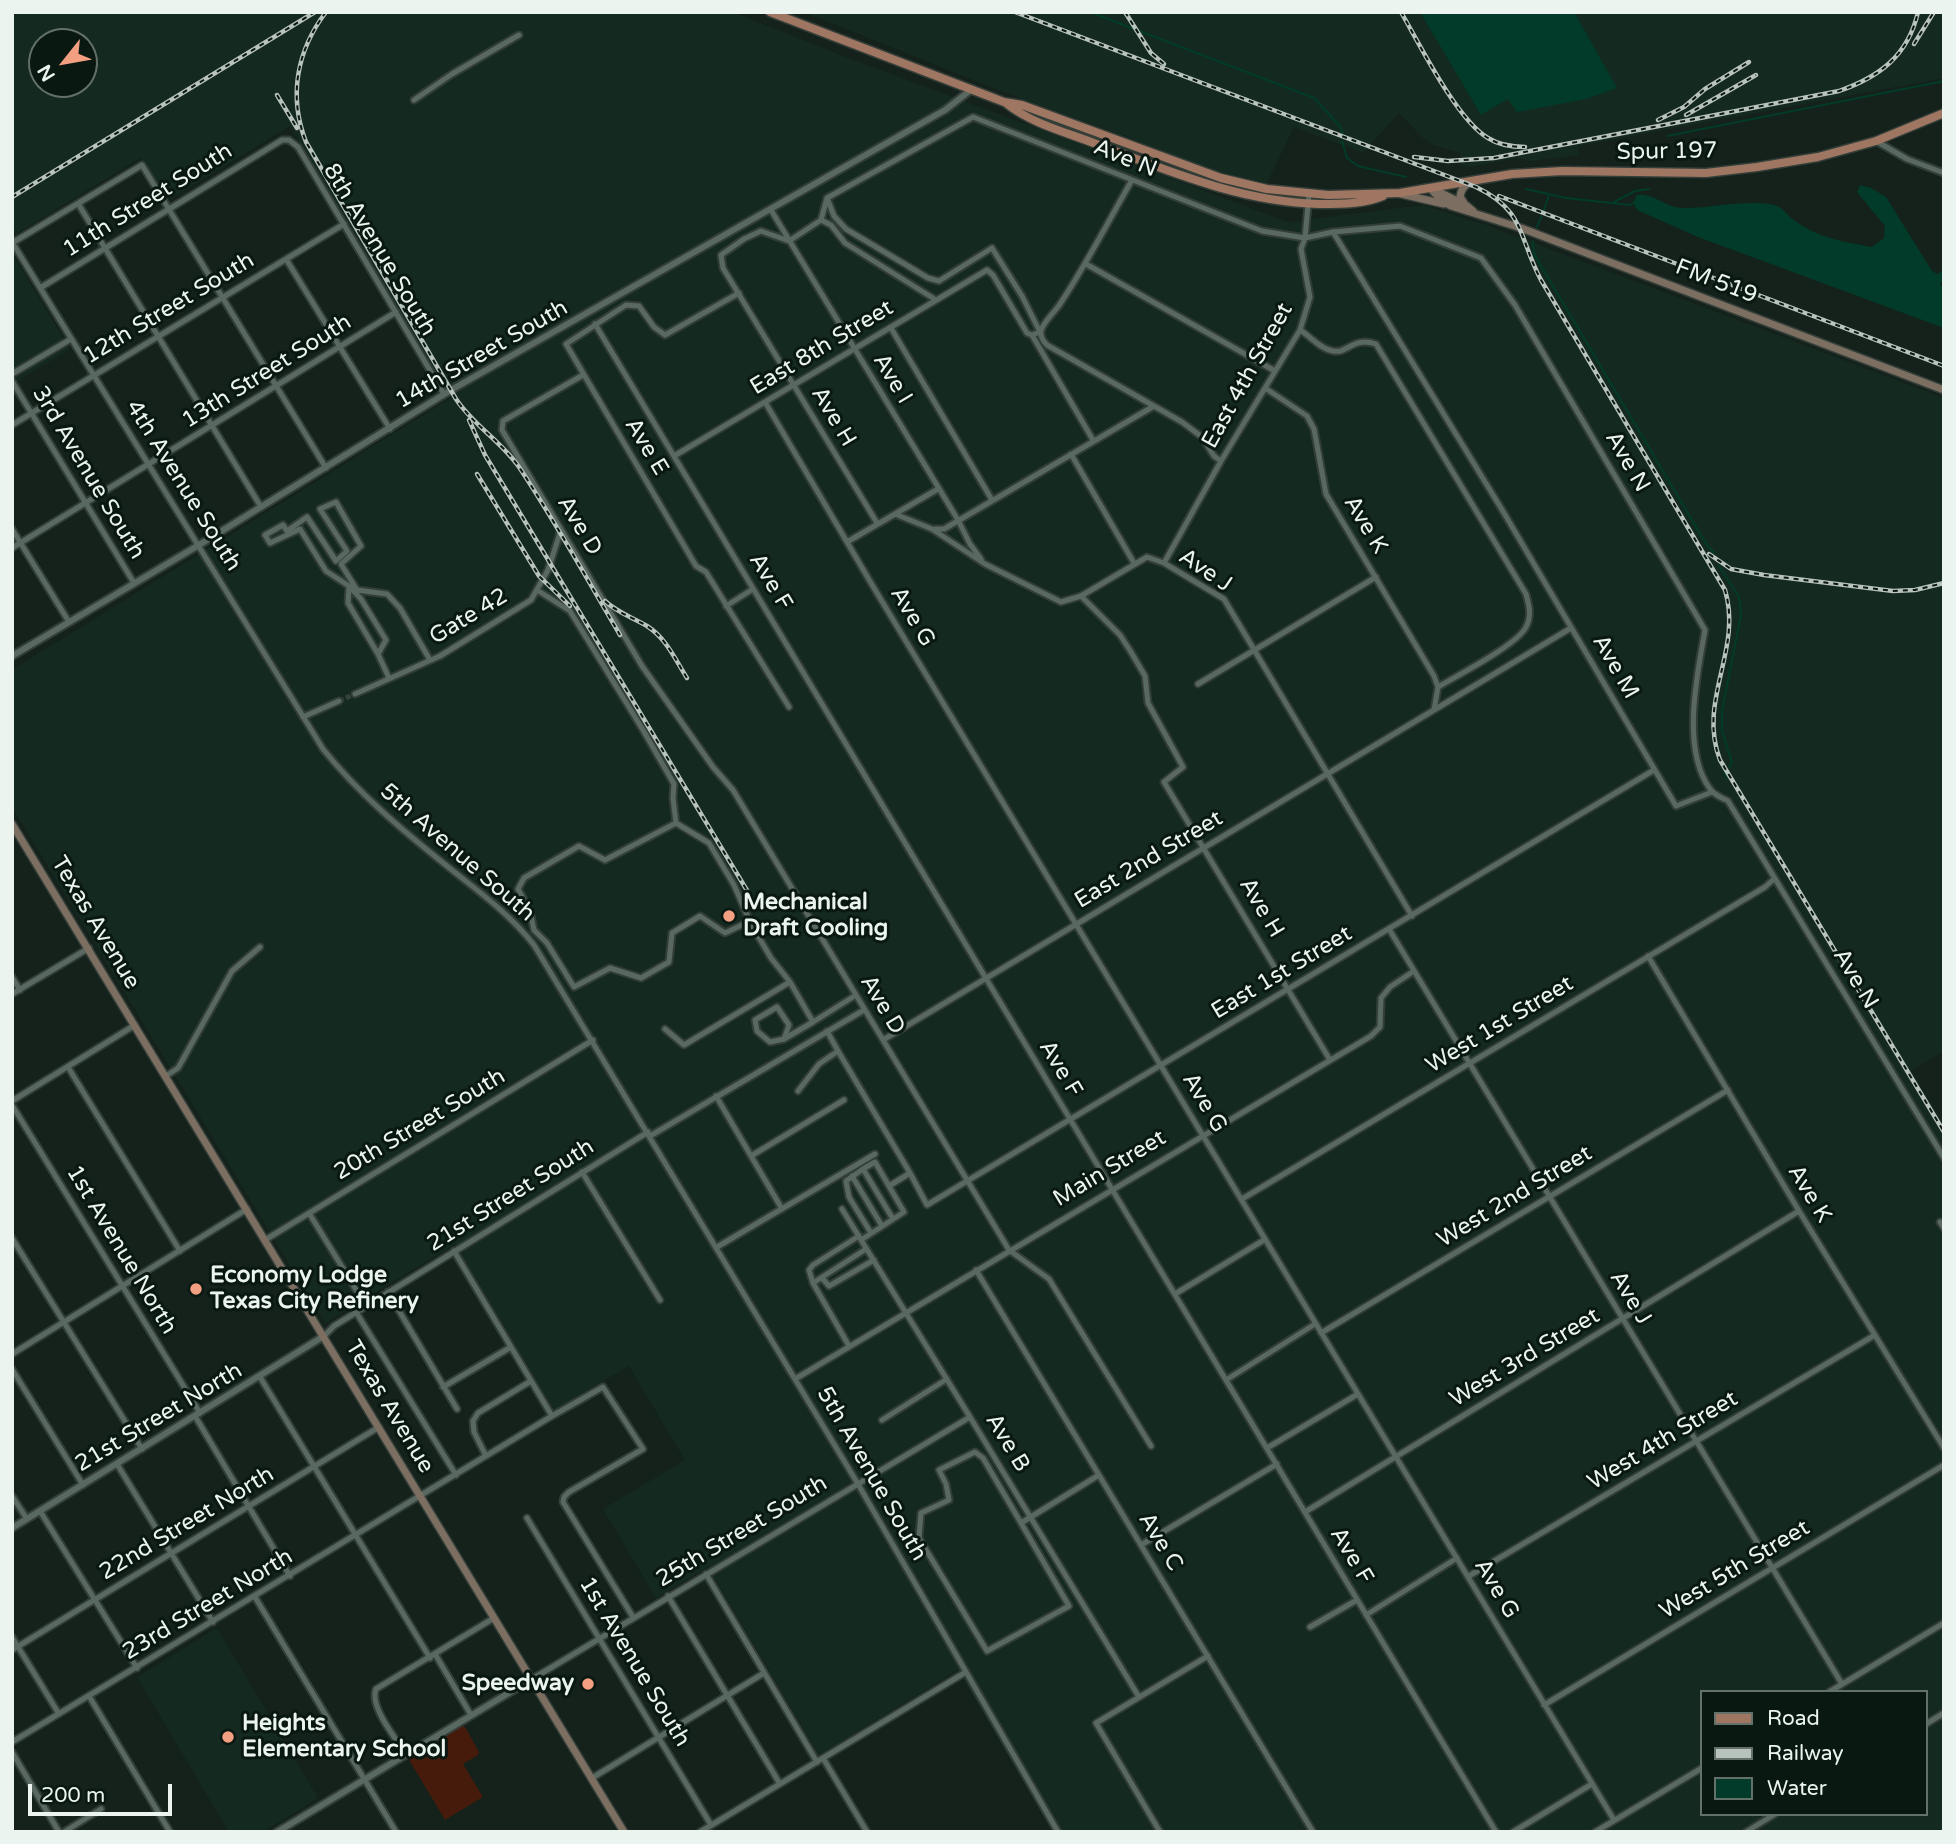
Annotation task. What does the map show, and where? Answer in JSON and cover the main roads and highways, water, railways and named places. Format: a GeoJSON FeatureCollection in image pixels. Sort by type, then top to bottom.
{"type":"FeatureCollection","features":[{"type":"Feature","properties":{"kind":"main road","name":"Spur 197"},"geometry":{"type":"LineString","coordinates":[[770,12],[1004,102],[1022,105],[1221,178],[1308,199],[1400,194],[1474,180],[1562,171],[1706,173],[1818,157],[1876,141],[1944,113]]}},
{"type":"Feature","properties":{"kind":"main road"},"geometry":{"type":"LineString","coordinates":[[1470,209],[1460,197],[1460,192],[1474,180]]}},
{"type":"Feature","properties":{"kind":"main road","name":"FM 519"},"geometry":{"type":"LineString","coordinates":[[1430,188],[1451,206],[1470,209]]}},
{"type":"Feature","properties":{"kind":"main road","name":"FM 519"},"geometry":{"type":"LineString","coordinates":[[1430,188],[1470,209],[1944,390]]}},
{"type":"Feature","properties":{"kind":"main road"},"geometry":{"type":"LineString","coordinates":[[1400,194],[1451,206]]}},
{"type":"Feature","properties":{"kind":"main road","name":"Texas Avenue"},"geometry":{"type":"LineString","coordinates":[[12,824],[624,1832]]}},
{"type":"Feature","properties":{"kind":"water"},"geometry":{"type":"Polygon","coordinates":[[[1420,12],[1574,12],[1617,88],[1586,99],[1517,112],[1508,99],[1481,115],[1420,12]]]}},
{"type":"Feature","properties":{"kind":"water"},"geometry":{"type":"Polygon","coordinates":[[[1860,185],[1886,197],[1932,271],[1937,274],[1944,270],[1944,280],[1940,283],[1944,290],[1944,328],[1698,237],[1637,210],[1633,203],[1637,195],[1643,195],[1682,208],[1770,204],[1781,208],[1801,225],[1820,234],[1872,247],[1884,238],[1885,226],[1857,192],[1860,185]]]}},
{"type":"Feature","properties":{"kind":"waterway"},"geometry":{"type":"LineString","coordinates":[[1090,12],[1314,98],[1343,133]]}},
{"type":"Feature","properties":{"kind":"waterway"},"geometry":{"type":"LineString","coordinates":[[1667,136],[1944,81]]}},
{"type":"Feature","properties":{"kind":"waterway"},"geometry":{"type":"LineString","coordinates":[[1342,141],[1347,158],[1358,166],[1406,177]]}},
{"type":"Feature","properties":{"kind":"waterway"},"geometry":{"type":"LineString","coordinates":[[1526,189],[1566,198],[1630,205],[1633,203]]}},
{"type":"Feature","properties":{"kind":"waterway"},"geometry":{"type":"LineString","coordinates":[[1614,202],[1635,191],[1649,189]]}},
{"type":"Feature","properties":{"kind":"waterway"},"geometry":{"type":"LineString","coordinates":[[1544,210],[1549,195]]}},
{"type":"Feature","properties":{"kind":"waterway"},"geometry":{"type":"LineString","coordinates":[[1537,227],[1541,217]]}},
{"type":"Feature","properties":{"kind":"waterway"},"geometry":{"type":"LineString","coordinates":[[1533,241],[1534,254],[1714,553]]}},
{"type":"Feature","properties":{"kind":"waterway"},"geometry":{"type":"LineString","coordinates":[[1719,566],[1739,597],[1741,615],[1722,711],[1722,731],[1732,763],[1729,767]]}},
{"type":"Feature","properties":{"kind":"waterway"},"geometry":{"type":"LineString","coordinates":[[1724,770],[1727,778]]}},
{"type":"Feature","properties":{"kind":"tunnel"},"geometry":{"type":"LineString","coordinates":[[339,701],[355,694]]}},
{"type":"Feature","properties":{"kind":"railway"},"geometry":{"type":"LineString","coordinates":[[12,197],[315,12]]}},
{"type":"Feature","properties":{"kind":"railway"},"geometry":{"type":"LineString","coordinates":[[326,12],[308,42],[298,74],[297,108],[306,142],[456,399],[519,467],[620,635]]}},
{"type":"Feature","properties":{"kind":"railway"},"geometry":{"type":"LineString","coordinates":[[1015,12],[1476,187],[1504,206],[1519,226],[1541,280],[1725,590],[1729,633],[1714,717],[1714,738],[1720,760],[1944,1132]]}},
{"type":"Feature","properties":{"kind":"railway"},"geometry":{"type":"LineString","coordinates":[[1125,12],[1151,53],[1164,64]]}},
{"type":"Feature","properties":{"kind":"railway"},"geometry":{"type":"LineString","coordinates":[[1401,12],[1440,81],[1476,129],[1497,142],[1525,147]]}},
{"type":"Feature","properties":{"kind":"railway"},"geometry":{"type":"LineString","coordinates":[[1414,157],[1448,161],[1494,158],[1839,91],[1867,79],[1890,63],[1907,41],[1918,12]]}},
{"type":"Feature","properties":{"kind":"railway"},"geometry":{"type":"LineString","coordinates":[[1914,44],[1934,12]]}},
{"type":"Feature","properties":{"kind":"railway"},"geometry":{"type":"LineString","coordinates":[[1658,120],[1684,107],[1705,89],[1749,62]]}},
{"type":"Feature","properties":{"kind":"railway"},"geometry":{"type":"LineString","coordinates":[[1686,115],[1756,75]]}},
{"type":"Feature","properties":{"kind":"railway"},"geometry":{"type":"LineString","coordinates":[[277,95],[297,128]]}},
{"type":"Feature","properties":{"kind":"railway"},"geometry":{"type":"LineString","coordinates":[[1499,196],[1944,366]]}},
{"type":"Feature","properties":{"kind":"railway"},"geometry":{"type":"LineString","coordinates":[[469,420],[485,455],[757,907]]}},
{"type":"Feature","properties":{"kind":"railway"},"geometry":{"type":"LineString","coordinates":[[477,474],[539,576],[570,606]]}},
{"type":"Feature","properties":{"kind":"railway"},"geometry":{"type":"LineString","coordinates":[[1709,554],[1731,569],[1893,591],[1915,590],[1944,583]]}},
{"type":"Feature","properties":{"kind":"railway"},"geometry":{"type":"LineString","coordinates":[[605,601],[654,631],[670,649],[687,678]]}},
{"type":"Feature","properties":{"kind":"place","name":"Mechanical Draft Cooling"},"geometry":{"type":"Point","coordinates":[729,916]}},
{"type":"Feature","properties":{"kind":"place","name":"Economy Lodge Texas City Refinery"},"geometry":{"type":"Point","coordinates":[196,1289]}},
{"type":"Feature","properties":{"kind":"place","name":"Speedway"},"geometry":{"type":"Point","coordinates":[588,1684]}},
{"type":"Feature","properties":{"kind":"place","name":"Heights Elementary School"},"geometry":{"type":"Point","coordinates":[228,1737]}}]}
